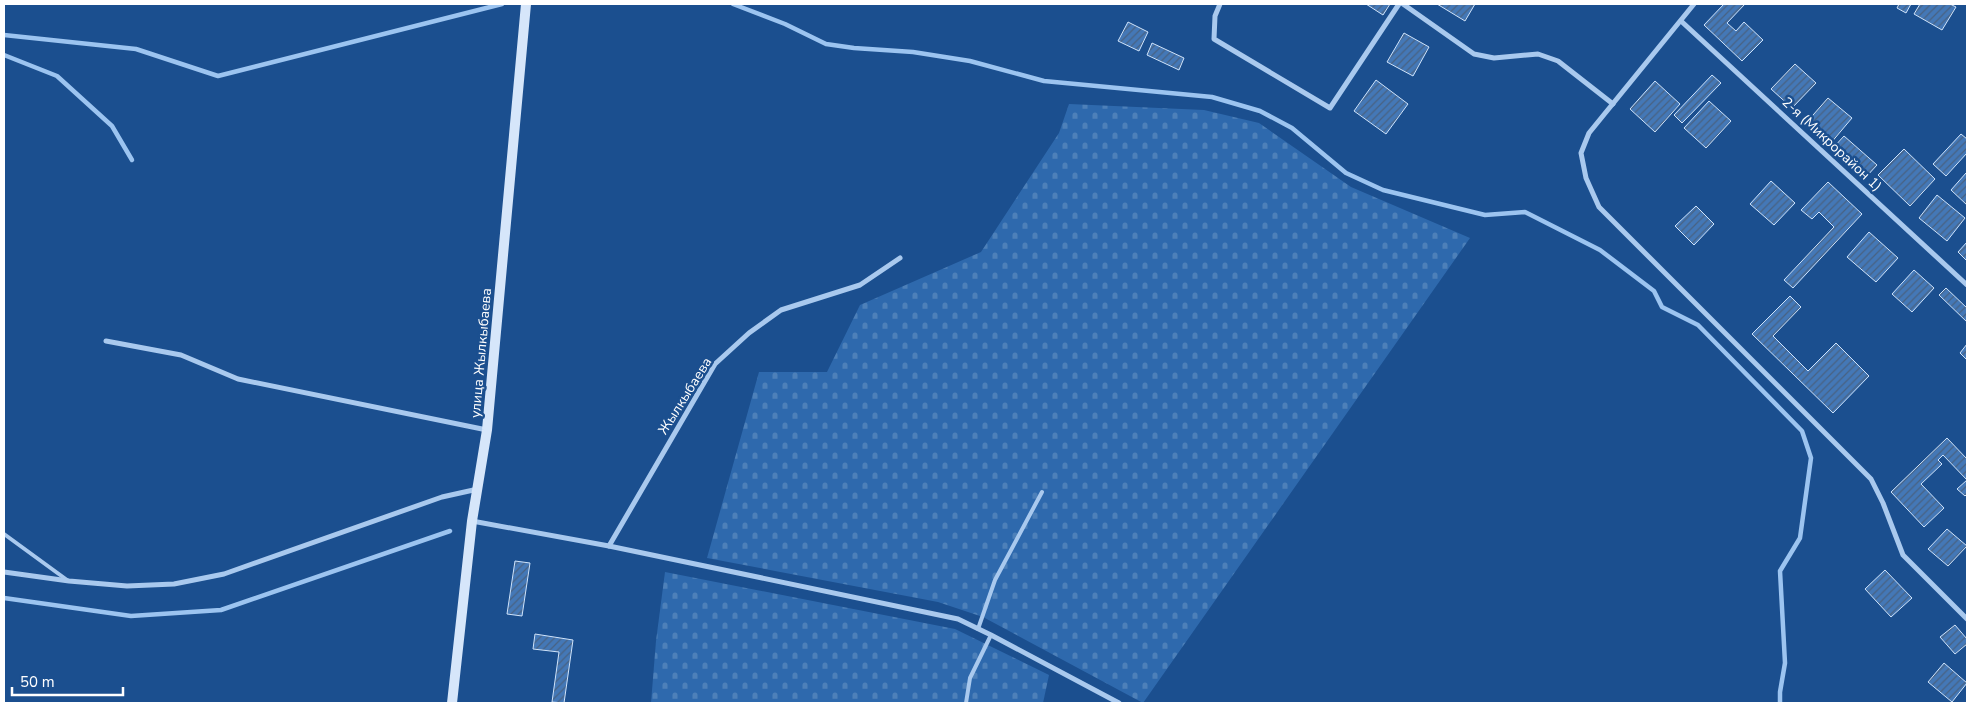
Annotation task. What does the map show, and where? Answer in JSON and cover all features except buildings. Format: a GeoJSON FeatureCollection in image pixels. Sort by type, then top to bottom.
{"type":"FeatureCollection","features":[{"type":"Feature","properties":{"kind":"main road","name":"улица Жылкыбаева"},"geometry":{"type":"LineString","coordinates":[[452,703],[472,521],[479,488],[487,430],[526,4]]}},
{"type":"Feature","properties":{"kind":"street"},"geometry":{"type":"LineString","coordinates":[[1220,4],[1215,16],[1214,39],[1330,108],[1399,4]]}},
{"type":"Feature","properties":{"kind":"street"},"geometry":{"type":"LineString","coordinates":[[1404,4],[1474,54],[1494,58],[1538,54],[1558,61],[1613,104]]}},
{"type":"Feature","properties":{"kind":"street"},"geometry":{"type":"LineString","coordinates":[[1694,4],[1589,133],[1581,153],[1586,178],[1599,207],[1871,480],[1903,555],[1967,619]]}},
{"type":"Feature","properties":{"kind":"street","name":"2-я (Микрорайон 1)"},"geometry":{"type":"LineString","coordinates":[[1681,21],[1967,284]]}},
{"type":"Feature","properties":{"kind":"street","name":"Жылкыбаева"},"geometry":{"type":"LineString","coordinates":[[609,546],[715,364],[749,333],[781,310],[860,285],[900,258]]}},
{"type":"Feature","properties":{"kind":"street"},"geometry":{"type":"LineString","coordinates":[[106,341],[181,355],[248,382],[487,430]]}},
{"type":"Feature","properties":{"kind":"street"},"geometry":{"type":"LineString","coordinates":[[4,572],[69,581],[127,586],[174,584],[224,574],[442,497],[479,488]]}},
{"type":"Feature","properties":{"kind":"street"},"geometry":{"type":"LineString","coordinates":[[472,521],[609,546],[958,619],[991,634],[1119,703]]}},
{"type":"Feature","properties":{"kind":"lane"},"geometry":{"type":"LineString","coordinates":[[978,629],[995,580],[1042,492]]}},
{"type":"Feature","properties":{"kind":"lane"},"geometry":{"type":"LineString","coordinates":[[4,534],[69,581]]}},
{"type":"Feature","properties":{"kind":"lane"},"geometry":{"type":"LineString","coordinates":[[966,703],[970,678],[991,634]]}},
{"type":"Feature","properties":{"kind":"green space"},"geometry":{"type":"Polygon","coordinates":[[[1069,104],[1204,110],[1259,123],[1351,187],[1470,238],[1143,703],[983,617],[938,602],[707,558],[759,372],[827,372],[860,305],[981,252],[1059,133],[1069,104]]]}},
{"type":"Feature","properties":{"kind":"green space"},"geometry":{"type":"Polygon","coordinates":[[[665,572],[955,629],[1049,675],[1043,703],[651,703],[656,641],[665,572]]]}},
{"type":"Feature","properties":{"kind":"waterway"},"geometry":{"type":"LineString","coordinates":[[4,35],[136,49],[218,76],[502,4]]}},
{"type":"Feature","properties":{"kind":"waterway"},"geometry":{"type":"LineString","coordinates":[[733,4],[785,24],[826,44],[913,52],[970,61],[1044,81],[1212,97],[1260,111],[1292,128],[1346,173],[1383,190],[1485,215],[1525,212],[1600,250],[1654,291],[1662,307],[1698,325],[1802,431],[1811,458],[1800,538],[1780,571],[1785,663],[1780,703]]}},
{"type":"Feature","properties":{"kind":"waterway"},"geometry":{"type":"LineString","coordinates":[[4,55],[57,76],[112,126],[132,160]]}},
{"type":"Feature","properties":{"kind":"waterway"},"geometry":{"type":"LineString","coordinates":[[4,598],[131,616],[221,610],[450,531]]}}]}
